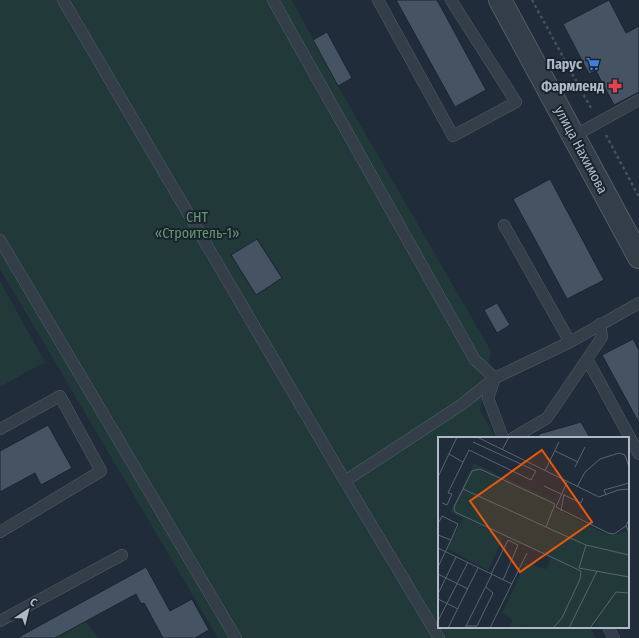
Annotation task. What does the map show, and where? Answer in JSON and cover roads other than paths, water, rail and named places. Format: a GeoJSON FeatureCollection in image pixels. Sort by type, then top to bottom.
{"type":"FeatureCollection","features":[{"type":"Feature","properties":{"kind":"street","name":"улица Нахимова"},"geometry":{"type":"LineString","coordinates":[[500,0],[639,257]]}},
{"type":"Feature","properties":{"kind":"lane"},"geometry":{"type":"LineString","coordinates":[[63,0],[345,481],[439,638]]}},
{"type":"Feature","properties":{"kind":"lane"},"geometry":{"type":"LineString","coordinates":[[273,0],[475,360],[495,378]]}},
{"type":"Feature","properties":{"kind":"lane"},"geometry":{"type":"LineString","coordinates":[[378,0],[453,136],[516,102],[451,0]]}},
{"type":"Feature","properties":{"kind":"lane"},"geometry":{"type":"LineString","coordinates":[[574,136],[639,100]]}},
{"type":"Feature","properties":{"kind":"lane"},"geometry":{"type":"LineString","coordinates":[[504,225],[570,342]]}},
{"type":"Feature","properties":{"kind":"lane"},"geometry":{"type":"LineString","coordinates":[[0,240],[236,638]]}},
{"type":"Feature","properties":{"kind":"lane"},"geometry":{"type":"LineString","coordinates":[[345,481],[461,404],[495,378],[570,342],[639,303]]}},
{"type":"Feature","properties":{"kind":"lane"},"geometry":{"type":"LineString","coordinates":[[516,437],[547,418],[602,337],[600,324]]}},
{"type":"Feature","properties":{"kind":"lane"},"geometry":{"type":"LineString","coordinates":[[587,359],[639,454]]}},
{"type":"Feature","properties":{"kind":"lane"},"geometry":{"type":"LineString","coordinates":[[495,378],[488,398],[503,437]]}},
{"type":"Feature","properties":{"kind":"lane"},"geometry":{"type":"LineString","coordinates":[[0,429],[60,396],[101,471],[0,532]]}},
{"type":"Feature","properties":{"kind":"lane"},"geometry":{"type":"LineString","coordinates":[[0,621],[122,555]]}},
{"type":"Feature","properties":{"kind":"lane"},"geometry":{"type":"LineString","coordinates":[[609,628],[614,638]]}},
{"type":"Feature","properties":{"kind":"place","name":"Парус"},"geometry":{"type":"Point","coordinates":[593,64]}},
{"type":"Feature","properties":{"kind":"place","name":"Фармленд"},"geometry":{"type":"Point","coordinates":[615,86]}},
{"type":"Feature","properties":{"kind":"park label","name":"СНТ «Строитель-1»"},"geometry":{"type":"Point","coordinates":[197,226]}}]}
